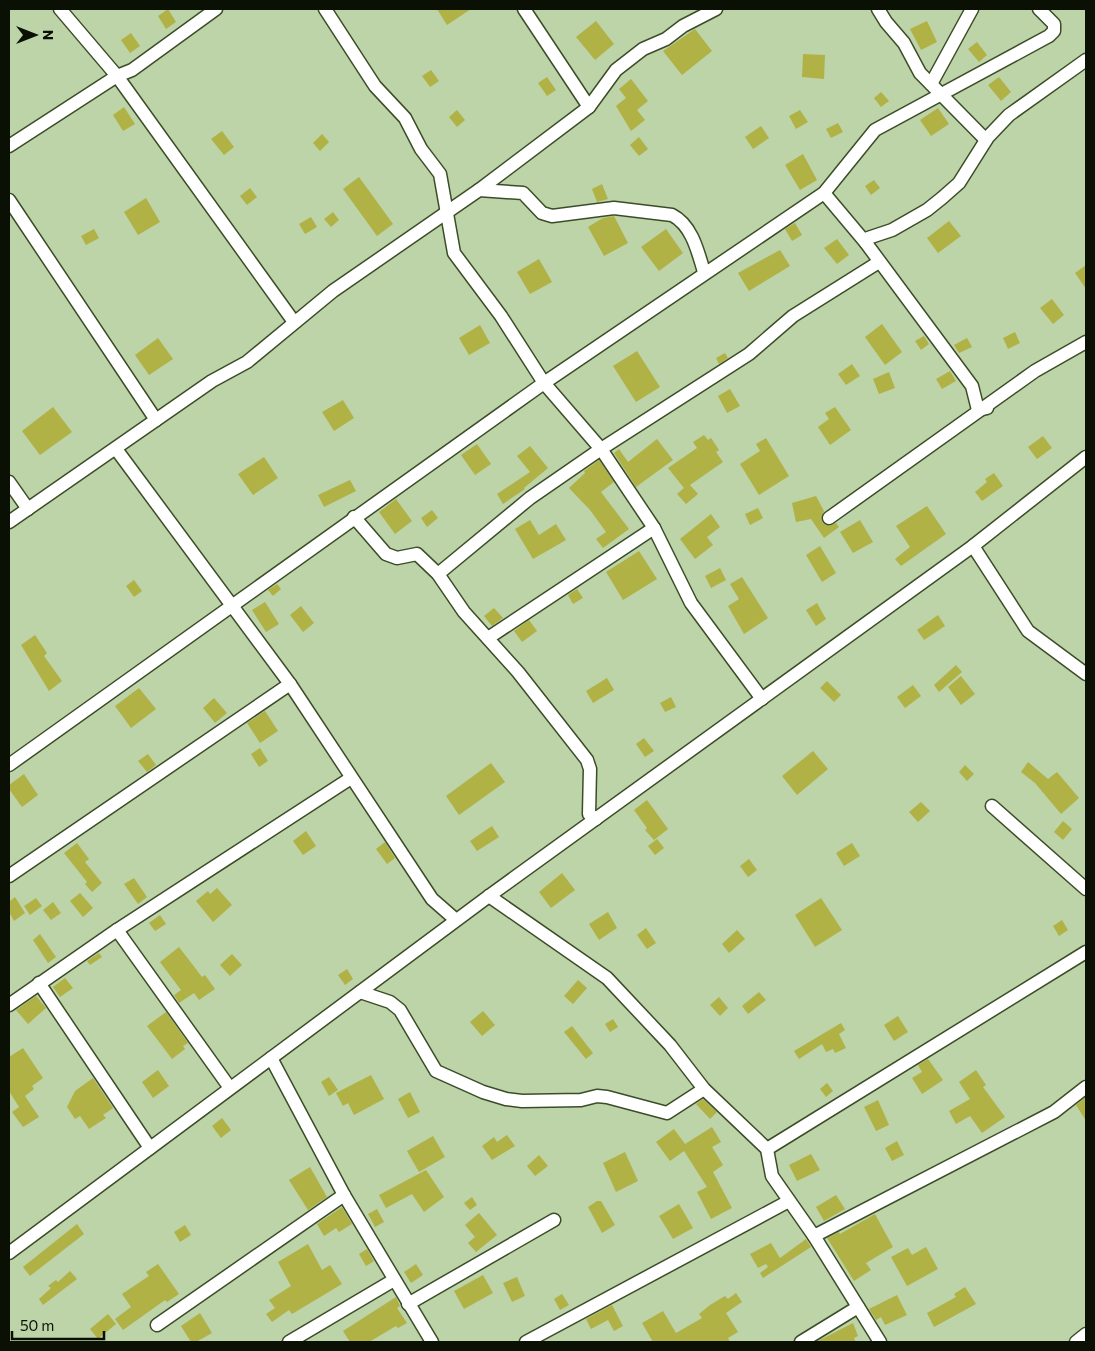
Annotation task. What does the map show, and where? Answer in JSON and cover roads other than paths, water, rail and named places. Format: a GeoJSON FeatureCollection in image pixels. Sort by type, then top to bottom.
{"type":"FeatureCollection","features":[{"type":"Feature","properties":{"kind":"street"},"geometry":{"type":"LineString","coordinates":[[60,9],[68,15],[117,76],[294,322]]}},
{"type":"Feature","properties":{"kind":"street"},"geometry":{"type":"LineString","coordinates":[[9,146],[117,76],[132,70],[216,9]]}},
{"type":"Feature","properties":{"kind":"street"},"geometry":{"type":"LineString","coordinates":[[325,9],[375,86],[405,118],[440,174],[454,254],[501,316],[544,383],[601,449],[654,528],[692,603],[762,699]]}},
{"type":"Feature","properties":{"kind":"street"},"geometry":{"type":"LineString","coordinates":[[524,9],[589,107]]}},
{"type":"Feature","properties":{"kind":"street"},"geometry":{"type":"LineString","coordinates":[[9,522],[212,381],[247,362],[333,291],[479,190],[589,107],[616,70],[643,49],[666,39],[683,26],[716,9]]}},
{"type":"Feature","properties":{"kind":"street"},"geometry":{"type":"LineString","coordinates":[[878,9],[904,43],[920,73],[986,140]]}},
{"type":"Feature","properties":{"kind":"street"},"geometry":{"type":"LineString","coordinates":[[931,84],[938,75],[972,9]]}},
{"type":"Feature","properties":{"kind":"street"},"geometry":{"type":"LineString","coordinates":[[9,765],[544,383],[704,272],[824,193],[875,130],[1049,36],[1054,31],[1054,24],[1039,9]]}},
{"type":"Feature","properties":{"kind":"street"},"geometry":{"type":"LineString","coordinates":[[866,242],[868,238],[892,230],[927,210],[959,183],[986,140],[1009,116],[1086,60]]}},
{"type":"Feature","properties":{"kind":"street"},"geometry":{"type":"LineString","coordinates":[[479,190],[523,193],[542,212],[552,216],[614,208],[672,215],[684,225],[695,243],[704,272]]}},
{"type":"Feature","properties":{"kind":"street"},"geometry":{"type":"LineString","coordinates":[[824,193],[866,242],[972,386],[978,410],[987,408]]}},
{"type":"Feature","properties":{"kind":"street"},"geometry":{"type":"LineString","coordinates":[[9,200],[156,420]]}},
{"type":"Feature","properties":{"kind":"street"},"geometry":{"type":"LineString","coordinates":[[438,574],[530,498],[601,449],[749,354],[793,316],[879,262]]}},
{"type":"Feature","properties":{"kind":"street"},"geometry":{"type":"LineString","coordinates":[[829,518],[987,408],[1035,371],[1086,342]]}},
{"type":"Feature","properties":{"kind":"street"},"geometry":{"type":"LineString","coordinates":[[116,449],[290,684],[432,899],[456,920]]}},
{"type":"Feature","properties":{"kind":"street"},"geometry":{"type":"LineString","coordinates":[[9,1253],[456,920],[973,546],[1086,457]]}},
{"type":"Feature","properties":{"kind":"street"},"geometry":{"type":"LineString","coordinates":[[9,482],[28,509]]}},
{"type":"Feature","properties":{"kind":"street"},"geometry":{"type":"LineString","coordinates":[[354,518],[386,554],[397,558],[417,554],[438,574],[464,612],[518,672],[587,760],[590,769],[589,814],[596,819]]}},
{"type":"Feature","properties":{"kind":"street"},"geometry":{"type":"LineString","coordinates":[[488,638],[654,528]]}},
{"type":"Feature","properties":{"kind":"street"},"geometry":{"type":"LineString","coordinates":[[973,546],[1028,631],[1086,674]]}},
{"type":"Feature","properties":{"kind":"street"},"geometry":{"type":"LineString","coordinates":[[9,876],[290,684]]}},
{"type":"Feature","properties":{"kind":"street"},"geometry":{"type":"LineString","coordinates":[[9,1005],[117,930],[351,778]]}},
{"type":"Feature","properties":{"kind":"street"},"geometry":{"type":"LineString","coordinates":[[992,806],[1086,889]]}},
{"type":"Feature","properties":{"kind":"street"},"geometry":{"type":"LineString","coordinates":[[489,896],[607,978],[670,1045],[704,1089],[767,1149],[772,1176],[814,1236],[880,1342]]}},
{"type":"Feature","properties":{"kind":"street"},"geometry":{"type":"LineString","coordinates":[[117,930],[230,1088]]}},
{"type":"Feature","properties":{"kind":"street"},"geometry":{"type":"LineString","coordinates":[[767,1149],[1086,952]]}},
{"type":"Feature","properties":{"kind":"street"},"geometry":{"type":"LineString","coordinates":[[39,983],[150,1148]]}},
{"type":"Feature","properties":{"kind":"street"},"geometry":{"type":"LineString","coordinates":[[360,992],[390,1002],[400,1010],[436,1071],[483,1092],[506,1099],[581,1100],[597,1096],[667,1113],[704,1089]]}},
{"type":"Feature","properties":{"kind":"street"},"geometry":{"type":"LineString","coordinates":[[271,1058],[344,1196],[432,1342]]}},
{"type":"Feature","properties":{"kind":"street"},"geometry":{"type":"LineString","coordinates":[[814,1236],[1054,1112],[1086,1087]]}},
{"type":"Feature","properties":{"kind":"street"},"geometry":{"type":"LineString","coordinates":[[157,1324],[344,1196]]}},
{"type":"Feature","properties":{"kind":"street"},"geometry":{"type":"LineString","coordinates":[[526,1342],[545,1337],[790,1201]]}},
{"type":"Feature","properties":{"kind":"street"},"geometry":{"type":"LineString","coordinates":[[408,1304],[554,1220]]}},
{"type":"Feature","properties":{"kind":"street"},"geometry":{"type":"LineString","coordinates":[[289,1342],[394,1280]]}},
{"type":"Feature","properties":{"kind":"street"},"geometry":{"type":"LineString","coordinates":[[801,1342],[858,1307]]}},
{"type":"Feature","properties":{"kind":"street"},"geometry":{"type":"LineString","coordinates":[[1076,1342],[1086,1334]]}}]}
